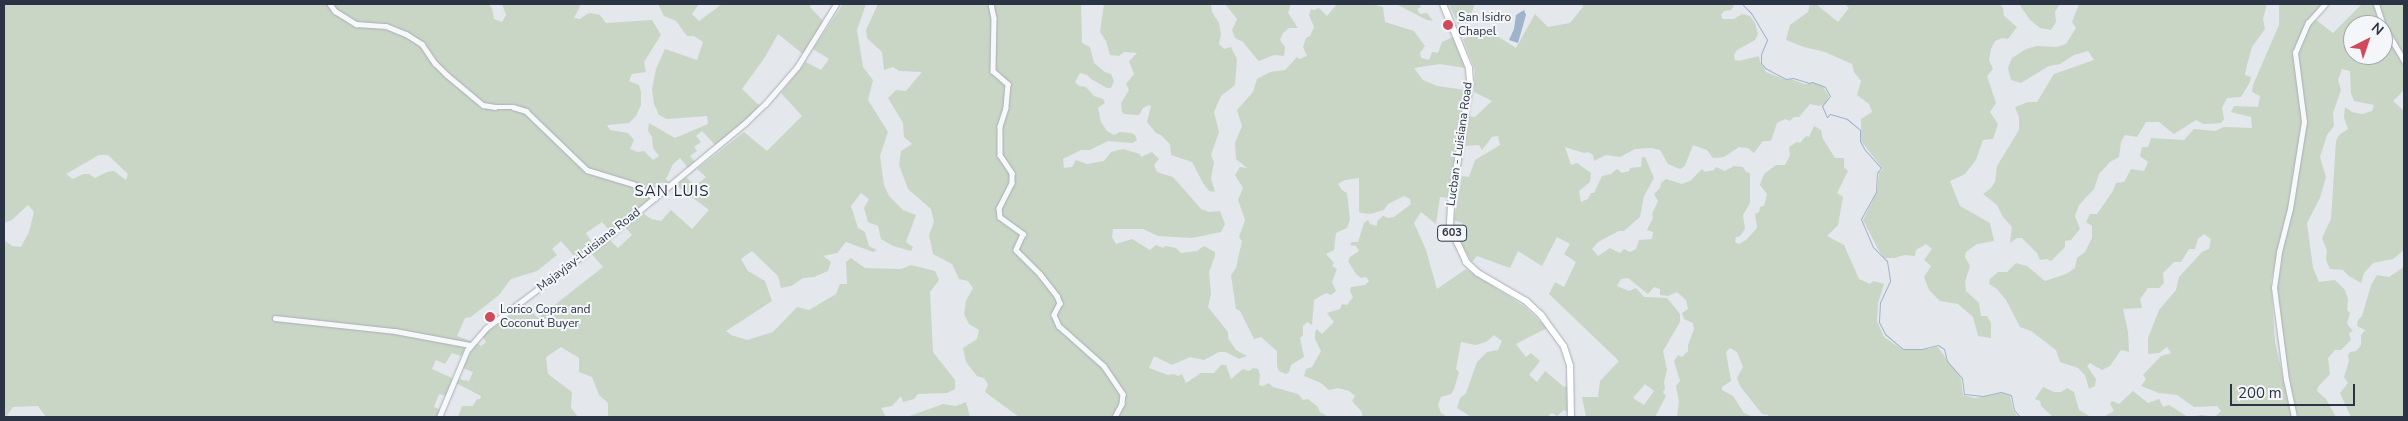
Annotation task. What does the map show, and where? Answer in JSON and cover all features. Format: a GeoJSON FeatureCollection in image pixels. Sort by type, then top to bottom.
{"type":"FeatureCollection","features":[{"type":"Feature","properties":{"kind":"main road","name":"Lucban - Luisiana Road"},"geometry":{"type":"LineString","coordinates":[[1443,4],[1470,68],[1470,83],[1451,205],[1450,227],[1466,262],[1478,273],[1526,301],[1541,315],[1564,347],[1570,366],[1571,417]]}},
{"type":"Feature","properties":{"kind":"street"},"geometry":{"type":"LineString","coordinates":[[330,4],[334,11],[356,24],[386,26],[406,34],[422,44],[441,69],[483,105],[513,107],[526,111],[551,132],[574,160],[587,170],[634,184],[655,198]]}},
{"type":"Feature","properties":{"kind":"street","name":"Majayjay-Luisiana Road"},"geometry":{"type":"LineString","coordinates":[[439,417],[458,369],[470,345],[486,328],[655,198],[765,104],[797,67],[836,4]]}},
{"type":"Feature","properties":{"kind":"street"},"geometry":{"type":"LineString","coordinates":[[991,4],[994,25],[993,71],[1008,84],[1006,108],[1000,126],[1000,155],[1012,173],[1012,183],[999,208],[1000,217],[1023,234],[1016,250],[1040,274],[1057,296],[1060,303],[1054,316],[1059,326],[1104,366],[1123,394],[1122,404],[1115,417]]}},
{"type":"Feature","properties":{"kind":"street"},"geometry":{"type":"LineString","coordinates":[[2294,417],[2286,380],[2274,288],[2279,252],[2290,209],[2304,122],[2295,53],[2308,23],[2324,4]]}},
{"type":"Feature","properties":{"kind":"street"},"geometry":{"type":"LineString","coordinates":[[2376,4],[2383,25],[2404,61]]}},
{"type":"Feature","properties":{"kind":"street"},"geometry":{"type":"LineString","coordinates":[[275,318],[395,331],[470,345]]}},
{"type":"Feature","properties":{"kind":"green space"},"geometry":{"type":"Polygon","coordinates":[[[4,4],[488,4],[492,8],[494,19],[502,22],[506,15],[502,4],[581,4],[574,18],[580,19],[591,13],[600,15],[606,23],[652,20],[661,35],[644,62],[646,72],[632,74],[629,81],[639,85],[641,105],[636,116],[629,123],[607,125],[610,130],[628,133],[634,140],[630,149],[638,152],[644,151],[653,160],[659,156],[653,148],[652,137],[648,131],[649,123],[675,138],[708,124],[707,116],[667,119],[659,115],[654,104],[652,89],[656,69],[665,49],[697,60],[703,42],[694,36],[687,36],[676,21],[664,16],[658,4],[699,4],[692,14],[699,21],[722,4],[811,4],[810,7],[824,22],[803,54],[778,34],[765,57],[742,89],[761,107],[716,146],[702,131],[696,136],[701,142],[694,147],[697,151],[690,156],[695,162],[688,168],[680,158],[673,164],[666,179],[671,184],[667,187],[662,182],[653,189],[654,195],[611,232],[602,222],[586,233],[593,244],[576,258],[561,241],[552,249],[557,255],[537,271],[511,279],[499,295],[471,317],[465,318],[457,336],[471,341],[461,356],[452,353],[445,364],[436,360],[432,369],[452,378],[446,396],[439,394],[434,407],[441,410],[439,417],[46,417],[38,406],[13,407],[4,417],[4,240],[12,246],[21,247],[29,232],[34,212],[28,205],[12,220],[4,223],[4,4]],[[99,155],[66,174],[73,179],[83,174],[89,174],[95,178],[114,171],[126,180],[128,174],[108,155],[99,155]]]}},
{"type":"Feature","properties":{"kind":"green space"},"geometry":{"type":"Polygon","coordinates":[[[843,4],[866,4],[857,30],[863,67],[873,80],[868,100],[888,132],[880,156],[884,185],[889,196],[903,210],[916,215],[906,242],[913,247],[911,251],[893,246],[881,239],[878,226],[868,222],[864,208],[869,199],[861,193],[851,206],[858,228],[865,232],[869,246],[877,250],[873,252],[846,242],[837,253],[823,256],[831,262],[828,271],[814,277],[803,278],[791,286],[781,288],[778,276],[752,251],[741,259],[748,271],[765,281],[772,301],[726,331],[731,335],[747,340],[773,332],[797,307],[809,310],[836,294],[840,284],[847,284],[846,262],[851,258],[865,268],[901,269],[911,265],[935,271],[939,280],[930,292],[933,352],[955,380],[955,389],[947,393],[918,394],[914,399],[903,402],[901,396],[892,406],[881,408],[886,417],[610,417],[608,415],[608,403],[599,395],[592,377],[579,372],[579,358],[561,347],[546,357],[548,374],[572,392],[571,408],[578,417],[458,417],[462,406],[473,406],[481,396],[456,383],[458,379],[469,381],[473,372],[463,368],[476,342],[481,346],[486,342],[482,336],[525,305],[538,318],[603,267],[591,253],[609,239],[618,248],[632,235],[624,226],[643,213],[651,219],[661,221],[671,210],[692,229],[709,210],[677,186],[686,177],[695,186],[706,177],[697,169],[744,132],[767,151],[802,116],[781,93],[806,62],[821,70],[829,59],[813,49],[843,4]]]}},
{"type":"Feature","properties":{"kind":"green space"},"geometry":{"type":"Polygon","coordinates":[[[878,4],[1081,4],[1082,43],[1090,47],[1094,63],[1105,72],[1111,74],[1114,81],[1111,88],[1107,88],[1087,75],[1080,73],[1075,82],[1079,86],[1086,87],[1094,96],[1103,99],[1105,103],[1098,108],[1101,122],[1107,131],[1114,135],[1120,132],[1131,133],[1135,135],[1137,140],[1133,143],[1108,141],[1090,150],[1081,150],[1063,159],[1064,168],[1072,167],[1076,160],[1087,164],[1104,161],[1111,152],[1123,149],[1140,154],[1141,157],[1152,152],[1159,159],[1154,165],[1157,172],[1173,177],[1201,209],[1209,212],[1220,211],[1225,224],[1221,232],[1192,238],[1158,236],[1143,229],[1113,229],[1112,237],[1116,244],[1132,239],[1150,250],[1156,245],[1163,248],[1165,246],[1176,248],[1181,253],[1197,251],[1204,246],[1215,252],[1209,272],[1211,294],[1208,307],[1228,332],[1228,338],[1236,350],[1247,356],[1239,359],[1226,352],[1219,352],[1204,360],[1190,357],[1172,365],[1154,356],[1149,368],[1168,375],[1174,374],[1178,376],[1182,374],[1186,383],[1201,373],[1214,373],[1221,365],[1226,365],[1231,379],[1243,369],[1249,371],[1253,368],[1258,369],[1260,375],[1259,385],[1263,386],[1269,383],[1273,387],[1298,394],[1303,400],[1308,399],[1317,406],[1320,412],[1329,417],[1019,417],[985,392],[988,384],[984,378],[977,376],[966,362],[963,348],[977,339],[979,330],[969,324],[964,314],[966,301],[973,288],[968,281],[959,279],[952,264],[933,254],[929,235],[934,222],[931,209],[908,189],[899,165],[901,151],[912,144],[904,137],[903,123],[888,98],[896,90],[906,91],[922,72],[899,71],[893,67],[884,70],[882,52],[867,38],[866,30],[878,4]]]}},
{"type":"Feature","properties":{"kind":"green space"},"geometry":{"type":"Polygon","coordinates":[[[1104,4],[1211,4],[1212,12],[1219,23],[1221,34],[1219,44],[1224,49],[1231,47],[1237,59],[1235,85],[1221,96],[1214,112],[1219,132],[1211,155],[1214,162],[1211,178],[1215,192],[1209,191],[1192,162],[1171,155],[1170,144],[1161,135],[1156,133],[1147,122],[1151,106],[1143,108],[1139,115],[1124,114],[1122,112],[1121,103],[1129,90],[1126,84],[1134,74],[1129,61],[1137,53],[1124,52],[1119,56],[1110,55],[1106,41],[1100,32],[1104,4]]]}},
{"type":"Feature","properties":{"kind":"green space"},"geometry":{"type":"Polygon","coordinates":[[[1225,4],[1291,4],[1288,13],[1298,28],[1289,28],[1283,33],[1280,40],[1285,47],[1284,56],[1274,55],[1259,61],[1243,42],[1235,38],[1232,30],[1237,19],[1225,4]]]}},
{"type":"Feature","properties":{"kind":"green space"},"geometry":{"type":"Polygon","coordinates":[[[1337,4],[1371,4],[1383,7],[1385,22],[1414,31],[1425,46],[1420,53],[1421,58],[1429,60],[1432,52],[1438,53],[1442,42],[1453,37],[1465,68],[1440,64],[1414,68],[1423,80],[1437,86],[1465,90],[1448,198],[1440,197],[1436,224],[1421,212],[1414,223],[1426,250],[1437,289],[1466,269],[1524,306],[1547,328],[1516,344],[1526,357],[1531,353],[1540,361],[1529,375],[1537,382],[1545,371],[1564,387],[1569,386],[1569,413],[1564,410],[1557,416],[1552,413],[1547,417],[1471,417],[1457,408],[1460,398],[1466,393],[1477,362],[1487,352],[1498,350],[1502,341],[1494,335],[1486,342],[1476,345],[1461,342],[1456,369],[1459,372],[1454,389],[1451,394],[1441,397],[1438,405],[1441,413],[1447,417],[1362,417],[1362,412],[1352,401],[1355,396],[1349,391],[1338,388],[1329,390],[1321,383],[1304,376],[1306,369],[1312,367],[1321,351],[1315,339],[1315,332],[1317,329],[1322,334],[1334,322],[1327,313],[1340,309],[1342,304],[1347,305],[1353,297],[1350,291],[1351,287],[1365,285],[1369,281],[1366,277],[1361,278],[1356,274],[1348,261],[1350,257],[1359,251],[1356,246],[1350,245],[1352,242],[1358,242],[1364,223],[1368,220],[1370,224],[1377,226],[1377,221],[1383,216],[1388,218],[1394,217],[1411,204],[1410,199],[1404,196],[1388,204],[1384,210],[1370,214],[1361,213],[1359,211],[1359,178],[1345,180],[1338,184],[1347,193],[1350,219],[1347,228],[1336,233],[1334,250],[1326,254],[1334,263],[1332,266],[1337,269],[1332,282],[1336,291],[1331,295],[1326,293],[1314,300],[1312,325],[1307,322],[1303,326],[1303,335],[1300,338],[1304,357],[1291,365],[1289,372],[1286,374],[1279,371],[1277,351],[1261,337],[1254,339],[1240,311],[1236,309],[1231,275],[1236,268],[1242,241],[1239,237],[1245,220],[1238,200],[1243,188],[1235,175],[1240,167],[1247,168],[1236,159],[1235,143],[1242,126],[1237,110],[1253,92],[1257,79],[1270,72],[1285,70],[1297,57],[1299,59],[1307,56],[1303,47],[1306,38],[1310,36],[1314,27],[1309,15],[1311,9],[1319,8],[1327,16],[1337,4]]]}},
{"type":"Feature","properties":{"kind":"green space"},"geometry":{"type":"Polygon","coordinates":[[[1396,4],[1419,4],[1421,7],[1417,9],[1420,14],[1427,13],[1433,21],[1427,20],[1396,4]]]}},
{"type":"Feature","properties":{"kind":"green space"},"geometry":{"type":"Polygon","coordinates":[[[1449,4],[1475,4],[1470,17],[1458,24],[1449,4]]]}},
{"type":"Feature","properties":{"kind":"green space"},"geometry":{"type":"Polygon","coordinates":[[[1582,4],[1735,4],[1731,10],[1724,11],[1721,15],[1723,19],[1734,19],[1742,14],[1750,16],[1755,23],[1758,34],[1755,40],[1737,50],[1734,55],[1735,60],[1739,61],[1759,56],[1766,72],[1786,80],[1791,79],[1804,84],[1814,83],[1822,85],[1829,96],[1826,103],[1819,106],[1810,104],[1799,117],[1794,117],[1790,121],[1785,119],[1777,123],[1771,141],[1763,141],[1754,153],[1748,148],[1739,147],[1724,157],[1713,158],[1707,150],[1693,145],[1685,166],[1680,169],[1668,164],[1660,150],[1651,148],[1635,149],[1620,157],[1606,155],[1594,161],[1593,155],[1588,152],[1584,153],[1565,147],[1571,165],[1577,163],[1591,173],[1590,182],[1579,191],[1581,202],[1588,199],[1591,193],[1594,193],[1602,176],[1611,174],[1617,169],[1622,173],[1629,171],[1630,168],[1641,167],[1642,157],[1645,157],[1654,178],[1644,196],[1640,217],[1624,231],[1619,231],[1598,242],[1592,249],[1598,256],[1610,248],[1620,253],[1624,249],[1630,252],[1636,249],[1639,240],[1652,239],[1653,232],[1647,230],[1658,201],[1654,194],[1666,179],[1682,184],[1690,181],[1702,169],[1705,172],[1714,170],[1716,167],[1725,171],[1734,166],[1743,167],[1746,172],[1750,173],[1750,203],[1743,215],[1745,229],[1740,236],[1736,237],[1735,242],[1739,244],[1746,240],[1757,228],[1755,214],[1759,212],[1760,207],[1764,206],[1767,194],[1760,185],[1764,174],[1776,165],[1785,165],[1790,155],[1789,147],[1797,142],[1800,143],[1806,136],[1809,137],[1814,126],[1821,130],[1823,139],[1835,158],[1844,158],[1844,167],[1848,171],[1837,193],[1843,197],[1838,225],[1827,236],[1844,245],[1859,279],[1870,284],[1873,281],[1884,284],[1878,303],[1877,321],[1884,337],[1903,350],[1929,349],[1937,346],[1961,379],[1963,395],[1975,398],[2002,393],[2010,396],[2013,410],[2018,417],[1769,417],[1762,414],[1740,386],[1737,378],[1743,367],[1737,352],[1730,348],[1726,352],[1731,381],[1722,387],[1722,390],[1733,396],[1744,413],[1753,417],[1677,417],[1679,402],[1676,386],[1680,381],[1674,361],[1678,355],[1682,357],[1688,351],[1688,345],[1694,329],[1693,323],[1684,319],[1682,313],[1688,309],[1686,300],[1677,292],[1668,296],[1660,295],[1660,289],[1654,287],[1648,294],[1628,278],[1621,279],[1617,286],[1629,291],[1636,288],[1644,297],[1667,298],[1680,314],[1680,322],[1663,351],[1667,370],[1663,392],[1666,396],[1655,417],[1586,417],[1582,397],[1598,397],[1600,381],[1619,361],[1549,294],[1555,282],[1564,287],[1576,262],[1564,254],[1570,244],[1557,237],[1542,266],[1518,251],[1510,268],[1477,256],[1472,262],[1459,241],[1467,237],[1462,223],[1454,220],[1462,176],[1469,177],[1475,160],[1500,145],[1498,136],[1492,137],[1482,150],[1479,145],[1464,146],[1469,116],[1475,117],[1492,101],[1474,92],[1475,70],[1463,39],[1475,34],[1497,36],[1516,48],[1535,14],[1548,27],[1570,23],[1583,7],[1582,4]],[[1645,384],[1633,398],[1644,405],[1654,391],[1645,384]]]}},
{"type":"Feature","properties":{"kind":"green space"},"geometry":{"type":"Polygon","coordinates":[[[1810,4],[1816,4],[1838,22],[1849,8],[1845,4],[2000,4],[2003,8],[2004,16],[2017,27],[2008,39],[2002,38],[1995,41],[1991,49],[1989,60],[1993,69],[1987,76],[1996,103],[1990,112],[1998,124],[1993,139],[1983,140],[1976,160],[1965,174],[1950,181],[1960,206],[1990,223],[1994,241],[1977,244],[1966,252],[1965,257],[1970,266],[1965,282],[1966,291],[1979,303],[1981,316],[1987,316],[1991,323],[1991,338],[1978,336],[1973,317],[1958,304],[1940,301],[1929,290],[1924,277],[1931,266],[1924,260],[1932,249],[1926,244],[1916,250],[1915,256],[1904,255],[1895,258],[1884,258],[1878,249],[1863,220],[1877,192],[1879,173],[1883,169],[1861,141],[1861,119],[1872,112],[1869,104],[1857,95],[1861,81],[1854,72],[1852,64],[1825,52],[1786,40],[1790,25],[1808,12],[1810,4]]]}},
{"type":"Feature","properties":{"kind":"green space"},"geometry":{"type":"Polygon","coordinates":[[[2019,4],[2060,4],[2055,12],[2056,22],[2051,30],[2040,28],[2030,20],[2019,4]]]}},
{"type":"Feature","properties":{"kind":"green space"},"geometry":{"type":"Polygon","coordinates":[[[2079,4],[2267,4],[2263,19],[2265,29],[2252,47],[2247,65],[2245,75],[2251,77],[2250,82],[2241,97],[2227,98],[2222,108],[2224,119],[2221,123],[2204,124],[2196,120],[2174,134],[2159,122],[2146,122],[2137,137],[2125,135],[2121,142],[2119,157],[2110,162],[2099,174],[2094,189],[2079,205],[2075,216],[2080,229],[2071,240],[2065,241],[2065,247],[2051,261],[2047,259],[2040,260],[2037,253],[2022,238],[2017,238],[2010,243],[2012,227],[2003,217],[1997,205],[1983,194],[1995,182],[1997,166],[2019,130],[2019,117],[2015,107],[2028,102],[2037,102],[2054,74],[2094,60],[2088,51],[2074,55],[2060,64],[2049,66],[2021,83],[2011,80],[2008,68],[2012,58],[2026,49],[2037,46],[2056,47],[2066,44],[2076,28],[2072,22],[2079,4]]]}},
{"type":"Feature","properties":{"kind":"green space"},"geometry":{"type":"Polygon","coordinates":[[[2279,4],[2323,4],[2311,16],[2333,33],[2343,23],[2343,65],[2393,65],[2393,46],[2404,66],[2404,90],[2393,101],[2404,111],[2404,250],[2393,259],[2373,263],[2364,273],[2361,283],[2343,270],[2330,269],[2326,260],[2327,251],[2322,238],[2331,219],[2336,141],[2339,135],[2348,129],[2344,118],[2345,107],[2352,112],[2362,114],[2372,111],[2374,105],[2354,101],[2351,93],[2350,71],[2342,69],[2338,80],[2341,90],[2333,113],[2334,126],[2327,135],[2320,157],[2326,177],[2320,198],[2307,223],[2313,268],[2319,282],[2335,280],[2345,290],[2348,299],[2347,310],[2350,313],[2347,324],[2353,331],[2349,333],[2351,340],[2341,350],[2335,350],[2328,358],[2330,374],[2318,387],[2317,391],[2326,399],[2336,417],[2299,417],[2284,373],[2276,320],[2277,283],[2282,262],[2276,260],[2271,281],[2275,342],[2292,417],[2215,417],[2221,411],[2217,406],[2194,407],[2177,395],[2159,393],[2141,386],[2146,379],[2143,375],[2161,356],[2171,353],[2167,347],[2159,353],[2148,354],[2148,338],[2159,310],[2176,290],[2179,277],[2202,252],[2209,249],[2211,239],[2204,234],[2198,239],[2195,249],[2189,249],[2181,262],[2174,262],[2163,273],[2164,283],[2159,288],[2148,288],[2140,299],[2142,308],[2123,309],[2128,332],[2129,352],[2121,350],[2110,366],[2102,370],[2090,363],[2087,366],[2096,379],[2095,386],[2089,389],[2085,375],[2078,368],[2060,362],[2056,350],[2031,331],[2020,327],[2006,300],[1997,289],[1989,284],[1990,279],[1998,272],[2007,272],[2016,263],[2027,266],[2045,281],[2066,274],[2075,268],[2077,258],[2085,252],[2092,238],[2092,226],[2086,222],[2090,214],[2097,214],[2113,191],[2116,183],[2124,182],[2131,169],[2144,171],[2148,162],[2140,156],[2142,147],[2148,147],[2151,138],[2184,140],[2194,129],[2215,131],[2224,127],[2252,128],[2251,117],[2231,112],[2234,106],[2258,107],[2260,96],[2252,92],[2253,85],[2279,25],[2279,4]]]}},
{"type":"Feature","properties":{"kind":"green space"},"geometry":{"type":"Polygon","coordinates":[[[2362,4],[2373,4],[2377,15],[2351,15],[2362,4]]]}},
{"type":"Feature","properties":{"kind":"green space"},"geometry":{"type":"Polygon","coordinates":[[[2379,4],[2404,4],[2404,55],[2393,36],[2393,15],[2382,15],[2379,4]]]}},
{"type":"Feature","properties":{"kind":"green space"},"geometry":{"type":"Polygon","coordinates":[[[2404,267],[2404,417],[2351,417],[2340,393],[2348,383],[2344,377],[2349,361],[2348,355],[2350,352],[2356,351],[2361,345],[2361,335],[2365,330],[2357,326],[2358,320],[2362,316],[2371,285],[2377,275],[2389,277],[2404,267]]]}},
{"type":"Feature","properties":{"kind":"green space"},"geometry":{"type":"Polygon","coordinates":[[[2043,387],[2054,392],[2061,392],[2067,388],[2074,392],[2079,410],[2091,417],[2053,417],[2041,406],[2040,401],[2035,399],[2043,387]]]}},
{"type":"Feature","properties":{"kind":"green space"},"geometry":{"type":"Polygon","coordinates":[[[2133,391],[2148,403],[2159,399],[2163,407],[2169,405],[2188,417],[2103,417],[2114,411],[2110,404],[2112,401],[2119,404],[2133,391]]]}},
{"type":"Feature","properties":{"kind":"green space"},"geometry":{"type":"Polygon","coordinates":[[[966,402],[970,417],[907,417],[943,404],[956,406],[966,402]]]}},
{"type":"Feature","properties":{"kind":"green space"},"geometry":{"type":"Polygon","coordinates":[[[2201,415],[2215,417],[2189,417],[2201,415]]]}},
{"type":"Feature","properties":{"kind":"water"},"geometry":{"type":"Polygon","coordinates":[[[1524,10],[1526,15],[1518,43],[1509,40],[1514,29],[1516,15],[1524,10]]]}},
{"type":"Feature","properties":{"kind":"waterway"},"geometry":{"type":"LineString","coordinates":[[1742,4],[1751,13],[1767,40],[1761,54],[1761,63],[1765,68],[1786,79],[1793,78],[1825,87],[1830,96],[1822,106],[1827,117],[1830,114],[1847,119],[1860,130],[1860,141],[1865,150],[1881,168],[1877,173],[1876,192],[1861,219],[1873,247],[1887,261],[1890,281],[1880,302],[1879,322],[1885,334],[1903,349],[1922,349],[1938,345],[1944,349],[1947,361],[1962,378],[1964,394],[1983,396],[2001,392],[2011,395],[2014,410],[2020,417]]}},
{"type":"Feature","properties":{"kind":"place","name":"San Isidro Chapel"},"geometry":{"type":"Point","coordinates":[1448,25]}},
{"type":"Feature","properties":{"kind":"place","name":"Lorico Copra and Coconut Buyer"},"geometry":{"type":"Point","coordinates":[490,317]}},
{"type":"Feature","properties":{"kind":"district","name":"SAN LUIS"},"geometry":{"type":"Point","coordinates":[672,192]}}]}
